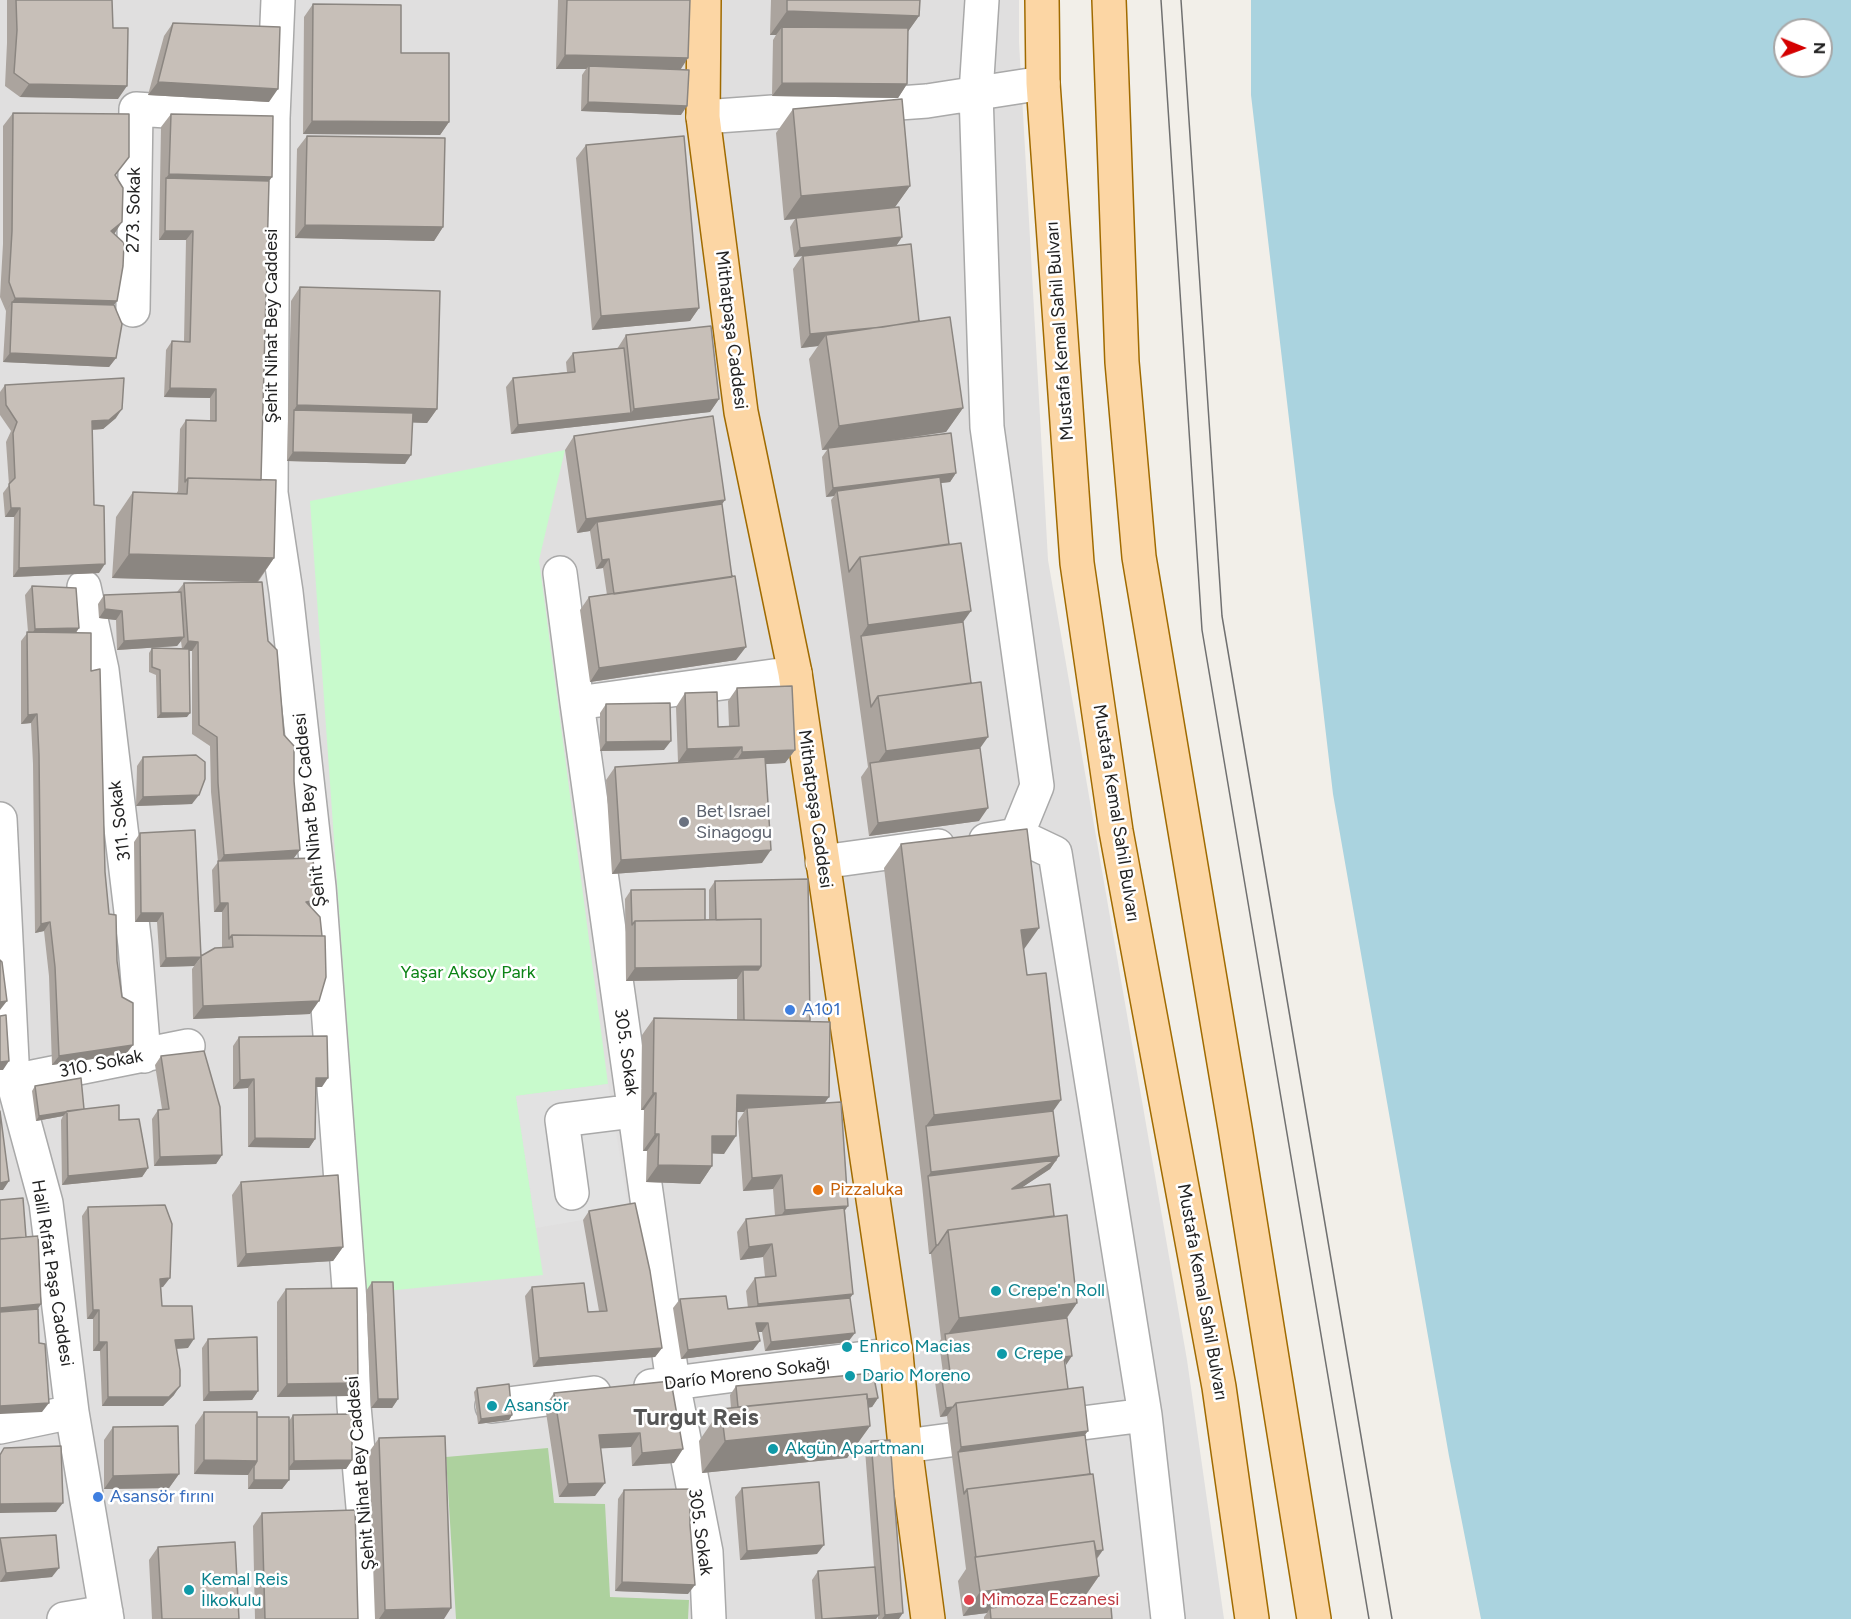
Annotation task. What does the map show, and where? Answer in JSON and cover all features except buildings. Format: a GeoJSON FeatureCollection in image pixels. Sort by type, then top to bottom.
{"type":"FeatureCollection","features":[{"type":"Feature","properties":{"kind":"main road","name":"Mithatpaşa Caddesi"},"geometry":{"type":"LineString","coordinates":[[704,0],[703,117],[741,412],[795,673],[896,1354],[905,1446],[928,1619]]}},
{"type":"Feature","properties":{"kind":"main road","name":"Mustafa Kemal Sahil Bulvarı"},"geometry":{"type":"LineString","coordinates":[[1042,0],[1043,83],[1077,563],[1116,831],[1220,1387],[1252,1619]]}},
{"type":"Feature","properties":{"kind":"main road"},"geometry":{"type":"LineString","coordinates":[[1109,0],[1122,362],[1139,557],[1235,1128],[1314,1619]]}},
{"type":"Feature","properties":{"kind":"street","name":"Şehit Nihat Bey Caddesi"},"geometry":{"type":"LineString","coordinates":[[279,0],[273,118],[271,493],[286,592],[319,887],[350,1302],[354,1415],[373,1619]]}},
{"type":"Feature","properties":{"kind":"street"},"geometry":{"type":"LineString","coordinates":[[982,0],[976,93],[987,427],[1037,786],[1017,835]]}},
{"type":"Feature","properties":{"kind":"street"},"geometry":{"type":"LineString","coordinates":[[703,117],[927,100],[1043,83]]}},
{"type":"Feature","properties":{"kind":"street","name":"273. Sokak"},"geometry":{"type":"LineString","coordinates":[[133,310],[136,109],[273,118]]}},
{"type":"Feature","properties":{"kind":"street","name":"305. Sokak"},"geometry":{"type":"LineString","coordinates":[[560,573],[673,1383],[706,1552],[709,1619]]}},
{"type":"Feature","properties":{"kind":"street","name":"311. Sokak"},"geometry":{"type":"LineString","coordinates":[[84,586],[102,670],[135,945],[144,1056]]}},
{"type":"Feature","properties":{"kind":"street"},"geometry":{"type":"LineString","coordinates":[[577,703],[795,673]]}},
{"type":"Feature","properties":{"kind":"street","name":"Halil Rıfat Paşa Caddesi"},"geometry":{"type":"LineString","coordinates":[[0,819],[13,1081],[46,1203],[72,1412],[106,1617]]}},
{"type":"Feature","properties":{"kind":"street"},"geometry":{"type":"LineString","coordinates":[[822,862],[1017,835],[1054,853],[1145,1415],[1168,1619]]}},
{"type":"Feature","properties":{"kind":"street","name":"310. Sokak"},"geometry":{"type":"LineString","coordinates":[[13,1081],[188,1047]]}},
{"type":"Feature","properties":{"kind":"street"},"geometry":{"type":"LineString","coordinates":[[572,1193],[562,1120],[634,1111]]}},
{"type":"Feature","properties":{"kind":"street","name":"Darío Moreno Sokağı"},"geometry":{"type":"LineString","coordinates":[[492,1406],[896,1354]]}},
{"type":"Feature","properties":{"kind":"street"},"geometry":{"type":"LineString","coordinates":[[0,1427],[72,1412]]}},
{"type":"Feature","properties":{"kind":"street"},"geometry":{"type":"LineString","coordinates":[[905,1446],[1145,1415]]}},
{"type":"Feature","properties":{"kind":"street"},"geometry":{"type":"LineString","coordinates":[[64,1619],[106,1617]]}},
{"type":"Feature","properties":{"kind":"shaded area"},"geometry":{"type":"Polygon","coordinates":[[[0,0],[1019,0],[1019,42],[1048,560],[1187,1360],[1224,1619],[0,1619],[0,0]]]}},
{"type":"Feature","properties":{"kind":"shaded area"},"geometry":{"type":"Polygon","coordinates":[[[608,1084],[629,1212],[536,1228],[516,1096],[608,1084]]]}},
{"type":"Feature","properties":{"kind":"green space","name":"Yaşar Aksoy Park"},"geometry":{"type":"Polygon","coordinates":[[[565,450],[539,560],[608,1084],[516,1096],[543,1275],[387,1291],[366,1291],[310,501],[565,450]]]}},
{"type":"Feature","properties":{"kind":"green space"},"geometry":{"type":"Polygon","coordinates":[[[548,1448],[554,1503],[605,1504],[610,1597],[689,1600],[688,1619],[456,1619],[446,1457],[548,1448]]]}},
{"type":"Feature","properties":{"kind":"water"},"geometry":{"type":"Polygon","coordinates":[[[1251,0],[1851,0],[1851,1619],[1481,1619],[1449,1456],[1333,794],[1251,95],[1251,0]]]}},
{"type":"Feature","properties":{"kind":"tram line"},"geometry":{"type":"LineString","coordinates":[[1161,0],[1202,630],[1369,1619]]}},
{"type":"Feature","properties":{"kind":"tram line"},"geometry":{"type":"LineString","coordinates":[[1181,0],[1222,616],[1392,1619]]}},
{"type":"Feature","properties":{"kind":"place","name":"Bet Israel Sinagogu"},"geometry":{"type":"Point","coordinates":[684,822]}},
{"type":"Feature","properties":{"kind":"place","name":"A101"},"geometry":{"type":"Point","coordinates":[790,1010]}},
{"type":"Feature","properties":{"kind":"place","name":"Pizzaluka"},"geometry":{"type":"Point","coordinates":[818,1190]}},
{"type":"Feature","properties":{"kind":"place","name":"Crepe'n Roll"},"geometry":{"type":"Point","coordinates":[996,1291]}},
{"type":"Feature","properties":{"kind":"place","name":"Enrico Macias"},"geometry":{"type":"Point","coordinates":[847,1347]}},
{"type":"Feature","properties":{"kind":"place","name":"Crepe"},"geometry":{"type":"Point","coordinates":[1002,1354]}},
{"type":"Feature","properties":{"kind":"place","name":"Dario Moreno"},"geometry":{"type":"Point","coordinates":[850,1376]}},
{"type":"Feature","properties":{"kind":"place","name":"Asansör"},"geometry":{"type":"Point","coordinates":[492,1406]}},
{"type":"Feature","properties":{"kind":"place","name":"Akgün Apartmanı"},"geometry":{"type":"Point","coordinates":[773,1449]}},
{"type":"Feature","properties":{"kind":"place","name":"Asansör fırını"},"geometry":{"type":"Point","coordinates":[98,1497]}},
{"type":"Feature","properties":{"kind":"place","name":"Kemal Reis İlkokulu"},"geometry":{"type":"Point","coordinates":[189,1590]}},
{"type":"Feature","properties":{"kind":"place","name":"Mimoza Eczanesi"},"geometry":{"type":"Point","coordinates":[969,1600]}},
{"type":"Feature","properties":{"kind":"district","name":"Turgut Reis"},"geometry":{"type":"Point","coordinates":[696,1418]}}]}
